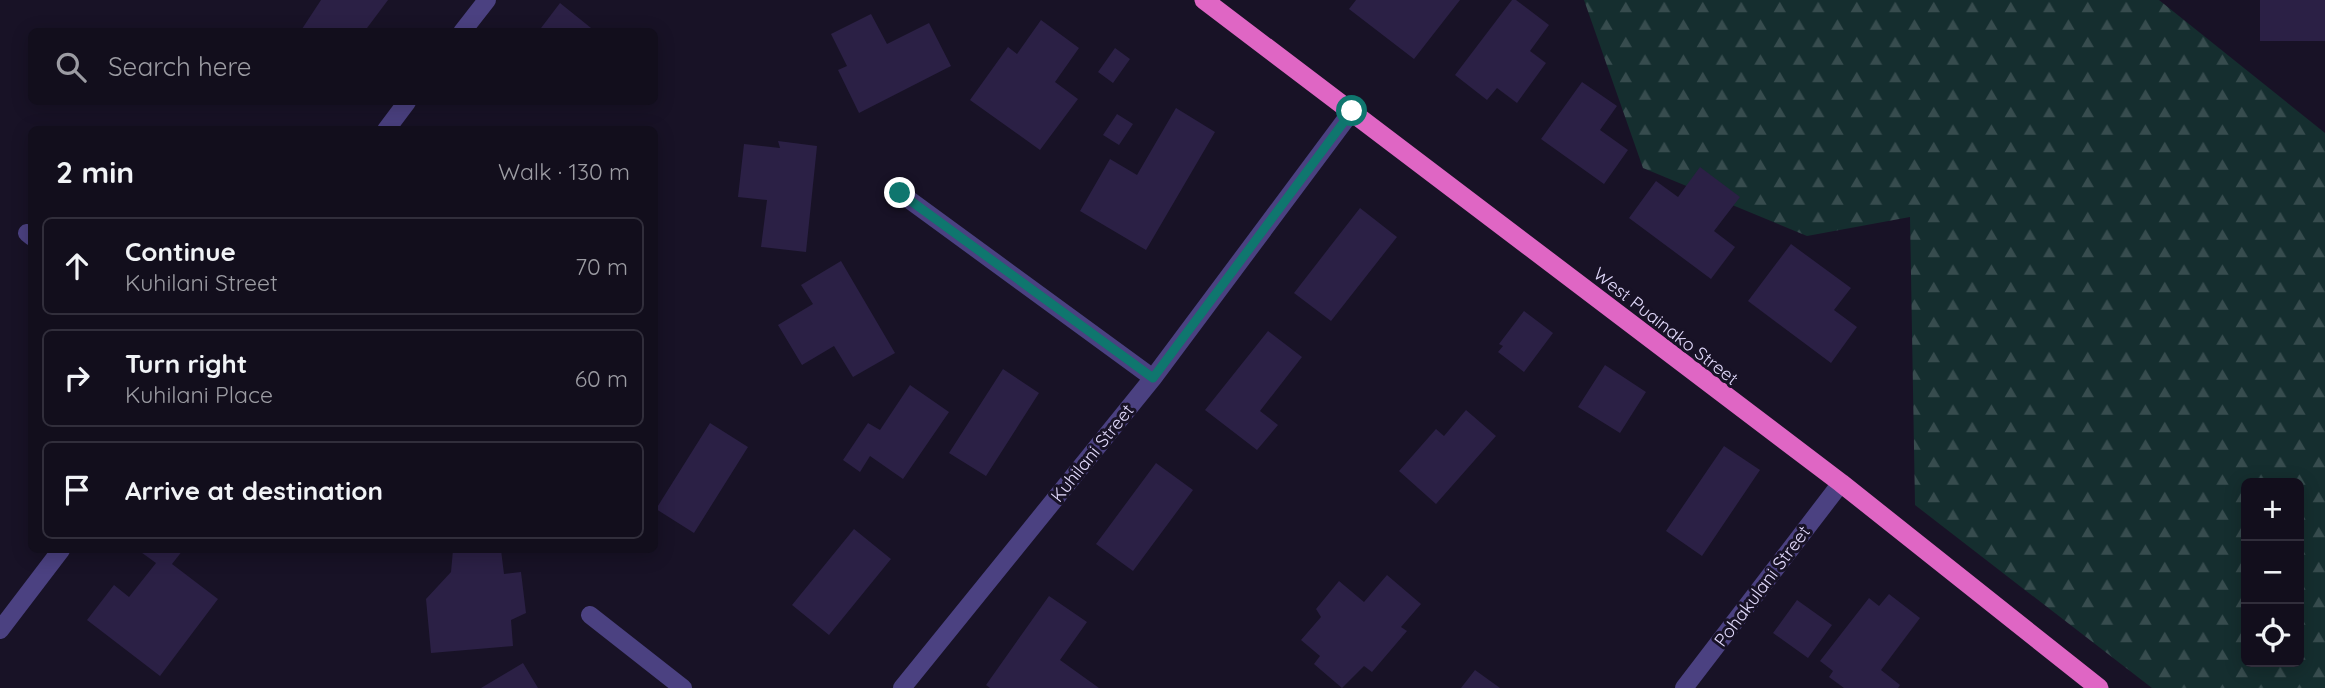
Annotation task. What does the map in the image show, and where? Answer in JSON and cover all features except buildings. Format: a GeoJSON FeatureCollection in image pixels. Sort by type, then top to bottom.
{"type":"FeatureCollection","features":[{"type":"Feature","properties":{"kind":"highway","name":"West Puainako Street"},"geometry":{"type":"LineString","coordinates":[[1204,0],[1841,483],[2099,688]]}},
{"type":"Feature","properties":{"kind":"street"},"geometry":{"type":"LineString","coordinates":[[465,28],[487,0]]}},
{"type":"Feature","properties":{"kind":"street"},"geometry":{"type":"LineString","coordinates":[[389,126],[406,105]]}},
{"type":"Feature","properties":{"kind":"street","name":"Kuhilani Street"},"geometry":{"type":"LineString","coordinates":[[902,688],[1153,378],[1352,111]]}},
{"type":"Feature","properties":{"kind":"street"},"geometry":{"type":"LineString","coordinates":[[900,193],[1153,378]]}},
{"type":"Feature","properties":{"kind":"street","name":"Pohakulani Street"},"geometry":{"type":"LineString","coordinates":[[1684,688],[1841,483]]}},
{"type":"Feature","properties":{"kind":"street"},"geometry":{"type":"LineString","coordinates":[[0,630],[59,553]]}},
{"type":"Feature","properties":{"kind":"street"},"geometry":{"type":"LineString","coordinates":[[590,615],[683,688]]}},
{"type":"Feature","properties":{"kind":"green space"},"geometry":{"type":"Polygon","coordinates":[[[1584,0],[2159,0],[2325,133],[2325,688],[2152,688],[1915,505],[1910,217],[1807,236],[1643,168],[1584,0]]]}},
{"type":"Feature","properties":{"kind":"route"},"geometry":{"type":"LineString","coordinates":[[900,193],[1153,378],[1352,111]]}}]}
